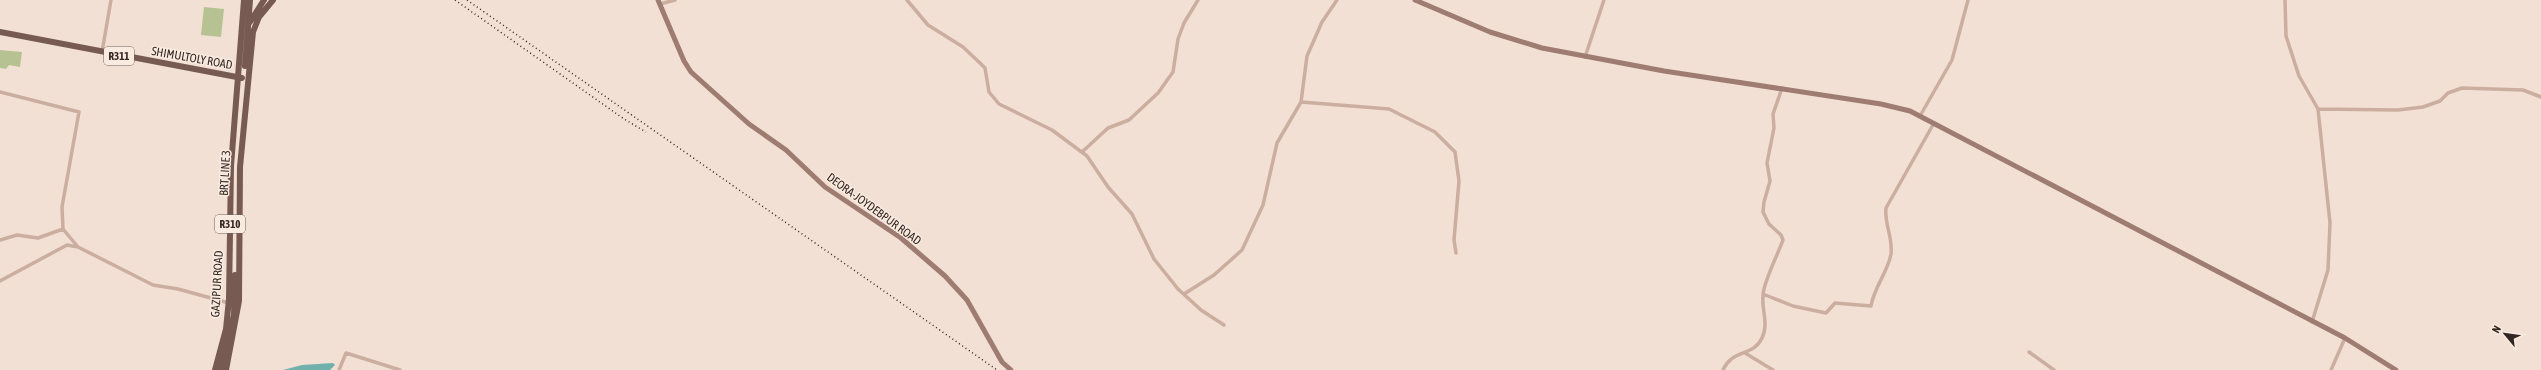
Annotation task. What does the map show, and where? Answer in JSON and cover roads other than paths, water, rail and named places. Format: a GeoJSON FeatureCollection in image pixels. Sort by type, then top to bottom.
{"type":"FeatureCollection","features":[{"type":"Feature","properties":{"kind":"main road","name":"R310"},"geometry":{"type":"LineString","coordinates":[[243,78],[244,0]]}},
{"type":"Feature","properties":{"kind":"main road","name":"BRT LINE 3"},"geometry":{"type":"LineString","coordinates":[[221,370],[235,302],[235,197],[250,0]]}},
{"type":"Feature","properties":{"kind":"main road","name":"BRT LINE 3"},"geometry":{"type":"LineString","coordinates":[[249,23],[264,0]]}},
{"type":"Feature","properties":{"kind":"main road","name":"R310"},"geometry":{"type":"LineString","coordinates":[[243,78],[255,24],[273,0]]}},
{"type":"Feature","properties":{"kind":"main road","name":"SHIMULTOLY ROAD"},"geometry":{"type":"LineString","coordinates":[[0,32],[102,53],[243,78]]}},
{"type":"Feature","properties":{"kind":"main road","name":"GAZIPUR ROAD"},"geometry":{"type":"LineString","coordinates":[[215,370],[226,329],[229,303],[231,166],[243,78]]}},
{"type":"Feature","properties":{"kind":"main road","name":"GAZIPUR ROAD"},"geometry":{"type":"LineString","coordinates":[[226,370],[239,301],[239,196],[243,78]]}},
{"type":"Feature","properties":{"kind":"street"},"geometry":{"type":"LineString","coordinates":[[102,53],[112,0]]}},
{"type":"Feature","properties":{"kind":"street"},"geometry":{"type":"LineString","coordinates":[[659,2],[675,0]]}},
{"type":"Feature","properties":{"kind":"street"},"geometry":{"type":"LineString","coordinates":[[907,0],[928,25],[963,47],[985,68],[989,92],[999,104],[1052,130],[1082,152],[1108,187],[1132,214],[1154,259],[1184,294],[1201,310],[1224,325]]}},
{"type":"Feature","properties":{"kind":"street"},"geometry":{"type":"LineString","coordinates":[[1082,152],[1108,128],[1129,120],[1158,93],[1173,72],[1178,39],[1184,23],[1198,0]]}},
{"type":"Feature","properties":{"kind":"street"},"geometry":{"type":"LineString","coordinates":[[1184,294],[1214,275],[1242,250],[1263,205],[1277,143],[1301,102],[1307,56],[1322,22],[1337,0]]}},
{"type":"Feature","properties":{"kind":"street"},"geometry":{"type":"LineString","coordinates":[[1415,0],[1471,25],[1518,42],[1585,57],[1888,106],[1920,116],[2345,338],[2396,370]]}},
{"type":"Feature","properties":{"kind":"street"},"geometry":{"type":"LineString","coordinates":[[1585,57],[1604,0]]}},
{"type":"Feature","properties":{"kind":"street"},"geometry":{"type":"LineString","coordinates":[[1920,116],[1952,60],[1968,0]]}},
{"type":"Feature","properties":{"kind":"street"},"geometry":{"type":"LineString","coordinates":[[2285,0],[2286,36],[2299,76],[2318,109],[2330,223],[2330,253],[2328,270],[2312,322]]}},
{"type":"Feature","properties":{"kind":"street","name":"DEORA-JOYDEBPUR ROAD"},"geometry":{"type":"LineString","coordinates":[[659,2],[672,36],[691,72],[749,124],[786,150],[825,187],[896,234],[945,276],[963,294],[1002,362],[1011,370]]}},
{"type":"Feature","properties":{"kind":"street"},"geometry":{"type":"LineString","coordinates":[[1723,370],[1734,355],[1745,353],[1754,348],[1762,339],[1766,327],[1763,294],[1783,240],[1781,235],[1768,224],[1764,212],[1764,202],[1770,181],[1768,163],[1774,128],[1773,114],[1782,88]]}},
{"type":"Feature","properties":{"kind":"street"},"geometry":{"type":"LineString","coordinates":[[2318,109],[2398,110],[2423,107],[2440,101],[2448,93],[2462,88],[2523,90],[2541,97]]}},
{"type":"Feature","properties":{"kind":"street"},"geometry":{"type":"LineString","coordinates":[[0,92],[79,112],[62,207],[63,229],[78,247]]}},
{"type":"Feature","properties":{"kind":"street"},"geometry":{"type":"LineString","coordinates":[[1301,102],[1389,109],[1435,132],[1455,152],[1459,181],[1454,240],[1456,253]]}},
{"type":"Feature","properties":{"kind":"street"},"geometry":{"type":"LineString","coordinates":[[1763,294],[1793,306],[1826,313],[1835,303],[1871,306],[1872,297],[1890,256],[1892,241],[1885,215],[1886,208],[1900,180],[1934,123]]}},
{"type":"Feature","properties":{"kind":"street"},"geometry":{"type":"LineString","coordinates":[[0,240],[18,235],[38,238],[63,229]]}},
{"type":"Feature","properties":{"kind":"street"},"geometry":{"type":"LineString","coordinates":[[0,281],[67,245],[78,247],[153,285],[178,289],[229,303]]}},
{"type":"Feature","properties":{"kind":"street"},"geometry":{"type":"LineString","coordinates":[[2331,370],[2345,338]]}},
{"type":"Feature","properties":{"kind":"street"},"geometry":{"type":"LineString","coordinates":[[2029,352],[2054,370]]}},
{"type":"Feature","properties":{"kind":"street"},"geometry":{"type":"LineString","coordinates":[[339,370],[346,353],[400,370]]}},
{"type":"Feature","properties":{"kind":"street"},"geometry":{"type":"LineString","coordinates":[[1745,353],[1773,370]]}},
{"type":"Feature","properties":{"kind":"water"},"geometry":{"type":"Polygon","coordinates":[[[333,363],[335,365],[330,370],[283,370],[302,365],[333,363]]]}},
{"type":"Feature","properties":{"kind":"railway"},"geometry":{"type":"LineString","coordinates":[[455,0],[624,119],[646,132]]}},
{"type":"Feature","properties":{"kind":"railway"},"geometry":{"type":"LineString","coordinates":[[467,0],[997,370]]}}]}
